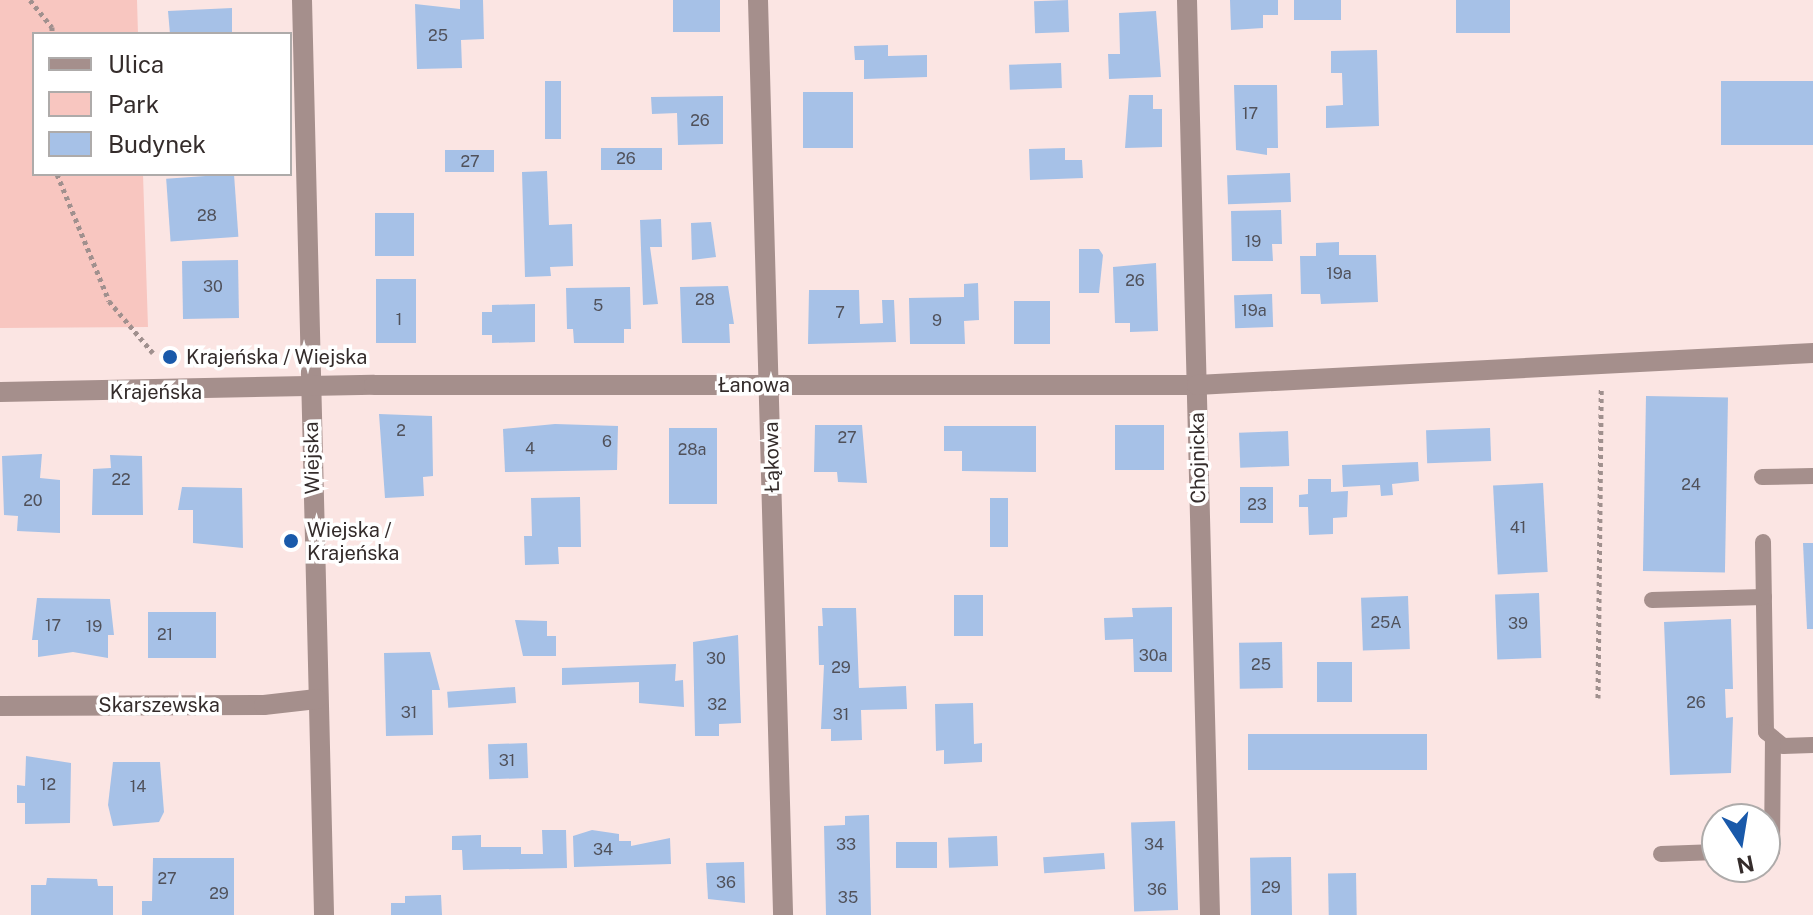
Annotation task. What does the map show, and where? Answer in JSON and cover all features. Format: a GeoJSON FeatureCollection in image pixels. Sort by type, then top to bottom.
{"type":"FeatureCollection","features":[{"type":"Feature","properties":{"kind":"street","name":"Wiejska"},"geometry":{"type":"LineString","coordinates":[[302,0],[324,915]]}},
{"type":"Feature","properties":{"kind":"street","name":"Łąkowa"},"geometry":{"type":"LineString","coordinates":[[758,0],[783,915]]}},
{"type":"Feature","properties":{"kind":"street","name":"Chojnicka"},"geometry":{"type":"LineString","coordinates":[[1187,0],[1210,915]]}},
{"type":"Feature","properties":{"kind":"street","name":"Łanowa"},"geometry":{"type":"LineString","coordinates":[[311,388],[1197,385],[1601,367],[1813,353]]}},
{"type":"Feature","properties":{"kind":"street","name":"Krajeńska"},"geometry":{"type":"LineString","coordinates":[[0,392],[311,388]]}},
{"type":"Feature","properties":{"kind":"street","name":"Skarszewska"},"geometry":{"type":"LineString","coordinates":[[0,706],[264,705],[317,699]]}},
{"type":"Feature","properties":{"kind":"lane"},"geometry":{"type":"LineString","coordinates":[[1762,477],[1813,476]]}},
{"type":"Feature","properties":{"kind":"lane"},"geometry":{"type":"LineString","coordinates":[[1763,542],[1766,732],[1773,741],[1783,746],[1813,745]]}},
{"type":"Feature","properties":{"kind":"lane"},"geometry":{"type":"LineString","coordinates":[[1652,600],[1764,597]]}},
{"type":"Feature","properties":{"kind":"lane"},"geometry":{"type":"LineString","coordinates":[[1772,803],[1773,741]]}},
{"type":"Feature","properties":{"kind":"lane"},"geometry":{"type":"LineString","coordinates":[[1661,854],[1701,853]]}},
{"type":"Feature","properties":{"kind":"path"},"geometry":{"type":"LineString","coordinates":[[30,0],[52,27],[52,32]]}},
{"type":"Feature","properties":{"kind":"path"},"geometry":{"type":"LineString","coordinates":[[58,176],[109,301],[153,353]]}},
{"type":"Feature","properties":{"kind":"path"},"geometry":{"type":"LineString","coordinates":[[1598,698],[1601,367]]}},
{"type":"Feature","properties":{"kind":"green space"},"geometry":{"type":"Polygon","coordinates":[[[0,0],[137,0],[138,32],[32,32],[32,176],[143,176],[148,327],[0,328],[0,0]]]}},
{"type":"Feature","properties":{"kind":"building"},"geometry":{"type":"Polygon","coordinates":[[[460,0],[483,0],[484,39],[461,40],[462,68],[417,69],[415,4],[460,9],[460,0]]]}},
{"type":"Feature","properties":{"kind":"building"},"geometry":{"type":"Polygon","coordinates":[[[673,0],[720,0],[720,32],[673,32],[673,0]]]}},
{"type":"Feature","properties":{"kind":"building"},"geometry":{"type":"Polygon","coordinates":[[[1068,0],[1069,32],[1035,33],[1034,1],[1068,0]]]}},
{"type":"Feature","properties":{"kind":"building"},"geometry":{"type":"Polygon","coordinates":[[[1230,0],[1278,0],[1278,15],[1263,15],[1263,28],[1231,30],[1230,0]]]}},
{"type":"Feature","properties":{"kind":"building"},"geometry":{"type":"Polygon","coordinates":[[[1294,0],[1341,0],[1341,20],[1294,20],[1294,0]]]}},
{"type":"Feature","properties":{"kind":"building"},"geometry":{"type":"Polygon","coordinates":[[[1456,0],[1510,0],[1510,33],[1456,33],[1456,0]]]}},
{"type":"Feature","properties":{"kind":"building"},"geometry":{"type":"Polygon","coordinates":[[[232,8],[232,32],[170,32],[168,11],[232,8]]]}},
{"type":"Feature","properties":{"kind":"building"},"geometry":{"type":"Polygon","coordinates":[[[1156,11],[1161,77],[1109,79],[1108,54],[1120,54],[1119,13],[1156,11]]]}},
{"type":"Feature","properties":{"kind":"building"},"geometry":{"type":"Polygon","coordinates":[[[888,45],[888,56],[927,55],[927,77],[864,79],[864,60],[855,60],[854,46],[888,45]]]}},
{"type":"Feature","properties":{"kind":"building"},"geometry":{"type":"Polygon","coordinates":[[[1377,50],[1379,126],[1326,128],[1326,106],[1343,105],[1342,73],[1331,73],[1331,51],[1377,50]]]}},
{"type":"Feature","properties":{"kind":"building"},"geometry":{"type":"Polygon","coordinates":[[[1061,63],[1062,88],[1010,90],[1009,65],[1061,63]]]}},
{"type":"Feature","properties":{"kind":"building"},"geometry":{"type":"Polygon","coordinates":[[[545,81],[561,81],[561,139],[545,139],[545,81]]]}},
{"type":"Feature","properties":{"kind":"building"},"geometry":{"type":"Polygon","coordinates":[[[1721,81],[1813,81],[1813,145],[1721,145],[1721,81]]]}},
{"type":"Feature","properties":{"kind":"building"},"geometry":{"type":"Polygon","coordinates":[[[1234,85],[1277,85],[1278,148],[1267,148],[1267,155],[1236,150],[1234,85]]]}},
{"type":"Feature","properties":{"kind":"building"},"geometry":{"type":"Polygon","coordinates":[[[803,92],[853,92],[853,148],[803,148],[803,92]]]}},
{"type":"Feature","properties":{"kind":"building"},"geometry":{"type":"Polygon","coordinates":[[[1129,95],[1153,95],[1153,109],[1162,109],[1162,147],[1125,148],[1129,95]]]}},
{"type":"Feature","properties":{"kind":"building"},"geometry":{"type":"Polygon","coordinates":[[[723,96],[723,144],[678,145],[677,113],[652,114],[651,97],[723,96]]]}},
{"type":"Feature","properties":{"kind":"building"},"geometry":{"type":"Polygon","coordinates":[[[601,148],[662,148],[662,170],[601,170],[601,148]]]}},
{"type":"Feature","properties":{"kind":"building"},"geometry":{"type":"Polygon","coordinates":[[[1065,148],[1065,160],[1082,160],[1083,178],[1030,180],[1029,149],[1065,148]]]}},
{"type":"Feature","properties":{"kind":"building"},"geometry":{"type":"Polygon","coordinates":[[[445,150],[494,150],[494,172],[445,172],[445,150]]]}},
{"type":"Feature","properties":{"kind":"building"},"geometry":{"type":"Polygon","coordinates":[[[547,171],[549,225],[572,224],[573,266],[550,267],[551,276],[525,277],[522,172],[547,171]]]}},
{"type":"Feature","properties":{"kind":"building"},"geometry":{"type":"Polygon","coordinates":[[[1290,173],[1291,202],[1228,204],[1227,175],[1290,173]]]}},
{"type":"Feature","properties":{"kind":"building"},"geometry":{"type":"Polygon","coordinates":[[[234,176],[238,237],[171,242],[166,179],[234,176]]]}},
{"type":"Feature","properties":{"kind":"building"},"geometry":{"type":"Polygon","coordinates":[[[1281,210],[1282,244],[1272,244],[1273,261],[1232,261],[1231,211],[1281,210]]]}},
{"type":"Feature","properties":{"kind":"building"},"geometry":{"type":"Polygon","coordinates":[[[375,213],[414,213],[414,256],[375,256],[375,213]]]}},
{"type":"Feature","properties":{"kind":"building"},"geometry":{"type":"Polygon","coordinates":[[[661,219],[662,247],[650,247],[658,304],[643,305],[640,220],[661,219]]]}},
{"type":"Feature","properties":{"kind":"building"},"geometry":{"type":"Polygon","coordinates":[[[711,222],[716,257],[692,260],[691,223],[711,222]]]}},
{"type":"Feature","properties":{"kind":"building"},"geometry":{"type":"Polygon","coordinates":[[[1339,242],[1339,255],[1376,255],[1378,302],[1321,304],[1320,294],[1301,294],[1300,256],[1316,256],[1316,243],[1339,242]]]}},
{"type":"Feature","properties":{"kind":"building"},"geometry":{"type":"Polygon","coordinates":[[[1079,249],[1099,249],[1103,255],[1099,293],[1079,293],[1079,249]]]}},
{"type":"Feature","properties":{"kind":"building"},"geometry":{"type":"Polygon","coordinates":[[[238,260],[239,318],[183,319],[182,261],[238,260]]]}},
{"type":"Feature","properties":{"kind":"building"},"geometry":{"type":"Polygon","coordinates":[[[1156,263],[1158,331],[1130,332],[1130,323],[1115,323],[1113,267],[1156,263]]]}},
{"type":"Feature","properties":{"kind":"building"},"geometry":{"type":"Polygon","coordinates":[[[376,279],[416,279],[416,343],[376,343],[376,279]]]}},
{"type":"Feature","properties":{"kind":"building"},"geometry":{"type":"Polygon","coordinates":[[[978,283],[979,320],[964,321],[965,344],[910,344],[909,298],[964,297],[964,284],[978,283]]]}},
{"type":"Feature","properties":{"kind":"building"},"geometry":{"type":"Polygon","coordinates":[[[728,286],[734,324],[729,324],[730,343],[682,343],[680,287],[728,286]]]}},
{"type":"Feature","properties":{"kind":"building"},"geometry":{"type":"Polygon","coordinates":[[[630,287],[631,329],[624,329],[624,343],[574,343],[573,329],[567,329],[566,288],[630,287]]]}},
{"type":"Feature","properties":{"kind":"building"},"geometry":{"type":"Polygon","coordinates":[[[809,290],[859,290],[860,324],[883,323],[882,300],[894,300],[896,342],[808,344],[809,290]]]}},
{"type":"Feature","properties":{"kind":"building"},"geometry":{"type":"Polygon","coordinates":[[[1272,294],[1273,327],[1235,328],[1234,295],[1272,294]]]}},
{"type":"Feature","properties":{"kind":"building"},"geometry":{"type":"Polygon","coordinates":[[[1014,301],[1050,301],[1050,344],[1014,344],[1014,301]]]}},
{"type":"Feature","properties":{"kind":"building"},"geometry":{"type":"Polygon","coordinates":[[[535,304],[535,342],[492,343],[492,335],[482,335],[482,312],[492,312],[492,305],[535,304]]]}},
{"type":"Feature","properties":{"kind":"building"},"geometry":{"type":"Polygon","coordinates":[[[1646,396],[1728,397],[1725,572],[1643,571],[1646,396]]]}},
{"type":"Feature","properties":{"kind":"building"},"geometry":{"type":"Polygon","coordinates":[[[379,414],[432,416],[433,476],[423,477],[424,496],[385,498],[379,414]]]}},
{"type":"Feature","properties":{"kind":"building"},"geometry":{"type":"Polygon","coordinates":[[[555,424],[618,426],[617,470],[505,472],[503,429],[555,424]]]}},
{"type":"Feature","properties":{"kind":"building"},"geometry":{"type":"Polygon","coordinates":[[[815,425],[862,425],[867,483],[838,482],[837,472],[814,472],[815,425]]]}},
{"type":"Feature","properties":{"kind":"building"},"geometry":{"type":"Polygon","coordinates":[[[1115,425],[1164,425],[1164,470],[1115,470],[1115,425]]]}},
{"type":"Feature","properties":{"kind":"building"},"geometry":{"type":"Polygon","coordinates":[[[944,426],[1036,426],[1036,472],[962,471],[962,451],[944,451],[944,426]]]}},
{"type":"Feature","properties":{"kind":"building"},"geometry":{"type":"Polygon","coordinates":[[[669,428],[717,428],[717,504],[669,504],[669,428]]]}},
{"type":"Feature","properties":{"kind":"building"},"geometry":{"type":"Polygon","coordinates":[[[1490,428],[1491,461],[1427,463],[1426,430],[1490,428]]]}},
{"type":"Feature","properties":{"kind":"building"},"geometry":{"type":"Polygon","coordinates":[[[1288,431],[1289,466],[1240,468],[1239,433],[1288,431]]]}},
{"type":"Feature","properties":{"kind":"building"},"geometry":{"type":"Polygon","coordinates":[[[42,454],[40,478],[60,480],[60,533],[17,531],[18,516],[4,515],[2,456],[42,454]]]}},
{"type":"Feature","properties":{"kind":"building"},"geometry":{"type":"Polygon","coordinates":[[[110,455],[142,456],[143,515],[92,515],[93,469],[111,468],[110,455]]]}},
{"type":"Feature","properties":{"kind":"building"},"geometry":{"type":"Polygon","coordinates":[[[1418,462],[1419,481],[1392,484],[1393,495],[1381,496],[1380,485],[1343,487],[1342,465],[1418,462]]]}},
{"type":"Feature","properties":{"kind":"building"},"geometry":{"type":"Polygon","coordinates":[[[1308,479],[1331,479],[1331,492],[1348,491],[1347,517],[1333,518],[1333,534],[1309,535],[1308,507],[1299,507],[1299,495],[1308,494],[1308,479]]]}},
{"type":"Feature","properties":{"kind":"building"},"geometry":{"type":"Polygon","coordinates":[[[1543,483],[1548,572],[1498,574],[1493,486],[1543,483]]]}},
{"type":"Feature","properties":{"kind":"building"},"geometry":{"type":"Polygon","coordinates":[[[182,487],[242,488],[243,548],[193,543],[193,510],[178,510],[182,487]]]}},
{"type":"Feature","properties":{"kind":"building"},"geometry":{"type":"Polygon","coordinates":[[[1240,487],[1273,487],[1273,523],[1240,523],[1240,487]]]}},
{"type":"Feature","properties":{"kind":"building"},"geometry":{"type":"Polygon","coordinates":[[[580,497],[581,547],[558,547],[559,564],[525,565],[524,536],[532,536],[531,498],[580,497]]]}},
{"type":"Feature","properties":{"kind":"building"},"geometry":{"type":"Polygon","coordinates":[[[990,498],[1008,498],[1008,547],[990,547],[990,498]]]}},
{"type":"Feature","properties":{"kind":"building"},"geometry":{"type":"Polygon","coordinates":[[[1803,543],[1813,543],[1813,629],[1807,629],[1803,543]]]}},
{"type":"Feature","properties":{"kind":"building"},"geometry":{"type":"Polygon","coordinates":[[[1539,593],[1541,658],[1497,659],[1495,595],[1539,593]]]}},
{"type":"Feature","properties":{"kind":"building"},"geometry":{"type":"Polygon","coordinates":[[[954,595],[983,595],[983,636],[954,636],[954,595]]]}},
{"type":"Feature","properties":{"kind":"building"},"geometry":{"type":"Polygon","coordinates":[[[1408,596],[1410,649],[1363,651],[1361,598],[1408,596]]]}},
{"type":"Feature","properties":{"kind":"building"},"geometry":{"type":"Polygon","coordinates":[[[37,598],[110,599],[114,635],[108,635],[108,658],[73,652],[38,657],[38,640],[32,640],[37,598]]]}},
{"type":"Feature","properties":{"kind":"building"},"geometry":{"type":"Polygon","coordinates":[[[1172,607],[1172,672],[1134,672],[1133,639],[1105,640],[1104,618],[1133,617],[1132,608],[1172,607]]]}},
{"type":"Feature","properties":{"kind":"building"},"geometry":{"type":"Polygon","coordinates":[[[822,608],[856,608],[859,688],[906,686],[907,709],[861,710],[862,740],[831,741],[831,729],[821,729],[824,665],[819,665],[818,626],[823,626],[822,608]]]}},
{"type":"Feature","properties":{"kind":"building"},"geometry":{"type":"Polygon","coordinates":[[[148,612],[216,612],[216,658],[148,658],[148,612]]]}},
{"type":"Feature","properties":{"kind":"building"},"geometry":{"type":"Polygon","coordinates":[[[1731,619],[1733,689],[1725,689],[1726,718],[1733,717],[1731,773],[1670,775],[1664,622],[1731,619]]]}},
{"type":"Feature","properties":{"kind":"building"},"geometry":{"type":"Polygon","coordinates":[[[515,620],[547,621],[547,636],[556,636],[556,656],[523,656],[515,620]]]}},
{"type":"Feature","properties":{"kind":"building"},"geometry":{"type":"Polygon","coordinates":[[[738,635],[741,723],[719,724],[719,736],[695,736],[693,642],[738,635]]]}},
{"type":"Feature","properties":{"kind":"building"},"geometry":{"type":"Polygon","coordinates":[[[1282,642],[1283,688],[1240,689],[1239,643],[1282,642]]]}},
{"type":"Feature","properties":{"kind":"building"},"geometry":{"type":"Polygon","coordinates":[[[430,652],[440,690],[432,690],[433,735],[386,736],[384,653],[430,652]]]}},
{"type":"Feature","properties":{"kind":"building"},"geometry":{"type":"Polygon","coordinates":[[[1317,662],[1352,662],[1352,702],[1317,702],[1317,662]]]}},
{"type":"Feature","properties":{"kind":"building"},"geometry":{"type":"Polygon","coordinates":[[[676,664],[675,681],[683,680],[684,707],[639,703],[639,682],[562,685],[562,668],[676,664]]]}},
{"type":"Feature","properties":{"kind":"building"},"geometry":{"type":"Polygon","coordinates":[[[515,687],[516,703],[448,708],[447,692],[515,687]]]}},
{"type":"Feature","properties":{"kind":"building"},"geometry":{"type":"Polygon","coordinates":[[[973,703],[974,744],[982,743],[982,762],[944,764],[944,750],[936,751],[935,704],[973,703]]]}},
{"type":"Feature","properties":{"kind":"building"},"geometry":{"type":"Polygon","coordinates":[[[1248,734],[1427,734],[1427,770],[1248,770],[1248,734]]]}},
{"type":"Feature","properties":{"kind":"building"},"geometry":{"type":"Polygon","coordinates":[[[527,743],[528,778],[489,779],[488,744],[527,743]]]}},
{"type":"Feature","properties":{"kind":"building"},"geometry":{"type":"Polygon","coordinates":[[[26,756],[71,763],[70,823],[25,824],[25,803],[17,803],[17,785],[25,786],[26,756]]]}},
{"type":"Feature","properties":{"kind":"building"},"geometry":{"type":"Polygon","coordinates":[[[113,762],[160,762],[164,812],[159,822],[113,826],[108,805],[113,762]]]}},
{"type":"Feature","properties":{"kind":"building"},"geometry":{"type":"Polygon","coordinates":[[[869,815],[871,915],[826,915],[824,826],[845,825],[845,816],[869,815]]]}},
{"type":"Feature","properties":{"kind":"building"},"geometry":{"type":"Polygon","coordinates":[[[1175,821],[1178,910],[1134,911],[1131,823],[1175,821]]]}},
{"type":"Feature","properties":{"kind":"building"},"geometry":{"type":"Polygon","coordinates":[[[542,830],[566,830],[567,868],[463,870],[462,850],[452,850],[452,836],[481,835],[481,847],[521,847],[521,854],[543,854],[542,830]]]}},
{"type":"Feature","properties":{"kind":"building"},"geometry":{"type":"Polygon","coordinates":[[[592,830],[619,834],[619,841],[631,841],[631,846],[670,838],[671,864],[574,867],[573,836],[592,830]]]}},
{"type":"Feature","properties":{"kind":"building"},"geometry":{"type":"Polygon","coordinates":[[[997,836],[998,866],[949,868],[948,838],[997,836]]]}},
{"type":"Feature","properties":{"kind":"building"},"geometry":{"type":"Polygon","coordinates":[[[896,842],[937,842],[937,868],[896,868],[896,842]]]}},
{"type":"Feature","properties":{"kind":"building"},"geometry":{"type":"Polygon","coordinates":[[[1104,853],[1105,869],[1044,873],[1043,857],[1104,853]]]}},
{"type":"Feature","properties":{"kind":"building"},"geometry":{"type":"Polygon","coordinates":[[[1291,857],[1292,915],[1251,915],[1250,858],[1291,857]]]}},
{"type":"Feature","properties":{"kind":"building"},"geometry":{"type":"Polygon","coordinates":[[[153,858],[234,858],[234,915],[142,915],[142,901],[152,901],[153,858]]]}},
{"type":"Feature","properties":{"kind":"building"},"geometry":{"type":"Polygon","coordinates":[[[744,862],[745,903],[708,899],[706,863],[744,862]]]}},
{"type":"Feature","properties":{"kind":"building"},"geometry":{"type":"Polygon","coordinates":[[[1328,873],[1356,873],[1357,915],[1329,915],[1328,873]]]}},
{"type":"Feature","properties":{"kind":"building"},"geometry":{"type":"Polygon","coordinates":[[[47,878],[97,879],[98,886],[113,886],[113,915],[31,915],[31,885],[46,885],[47,878]]]}},
{"type":"Feature","properties":{"kind":"building"},"geometry":{"type":"Polygon","coordinates":[[[441,895],[442,915],[391,915],[391,903],[405,903],[405,896],[441,895]]]}},
{"type":"Feature","properties":{"kind":"place","name":"Krajeńska / Wiejska"},"geometry":{"type":"Point","coordinates":[170,357]}},
{"type":"Feature","properties":{"kind":"place","name":"Wiejska / Krajeńska"},"geometry":{"type":"Point","coordinates":[291,541]}}]}
